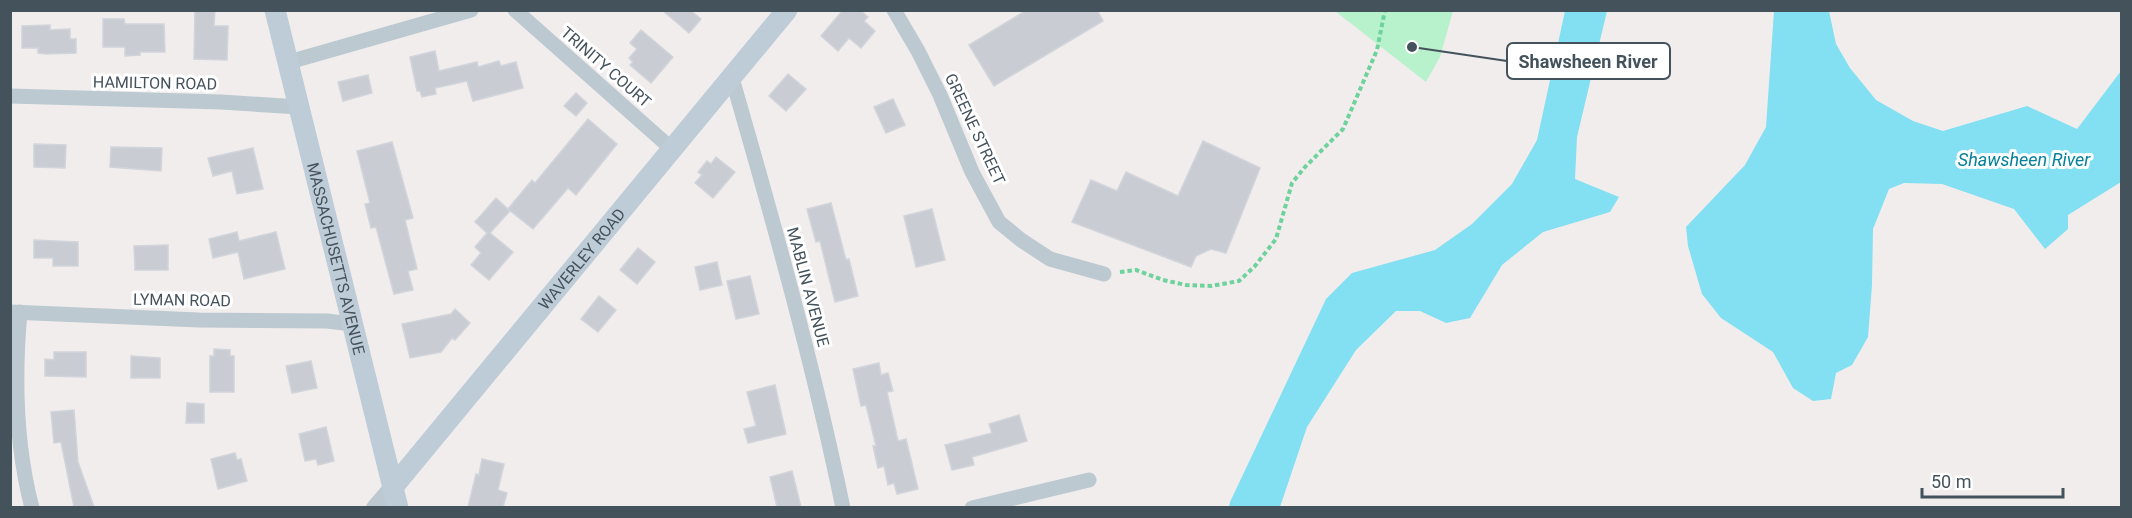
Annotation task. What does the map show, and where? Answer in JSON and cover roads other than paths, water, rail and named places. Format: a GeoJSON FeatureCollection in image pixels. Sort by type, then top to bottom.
{"type":"FeatureCollection","features":[{"type":"Feature","properties":{"kind":"main road","name":"MASSACHUSETTS AVENUE"},"geometry":{"type":"LineString","coordinates":[[275,10],[398,507]]}},
{"type":"Feature","properties":{"kind":"main road","name":"WAVERLEY ROAD"},"geometry":{"type":"LineString","coordinates":[[393,487],[788,10]]}},
{"type":"Feature","properties":{"kind":"street"},"geometry":{"type":"LineString","coordinates":[[289,62],[471,10]]}},
{"type":"Feature","properties":{"kind":"street","name":"TRINITY COURT"},"geometry":{"type":"LineString","coordinates":[[515,10],[674,150]]}},
{"type":"Feature","properties":{"kind":"street","name":"GREENE STREET"},"geometry":{"type":"LineString","coordinates":[[894,10],[936,86],[972,172],[999,222],[1050,259],[1104,274]]}},
{"type":"Feature","properties":{"kind":"street","name":"MABLIN AVENUE"},"geometry":{"type":"LineString","coordinates":[[732,78],[762,179],[802,332],[843,507]]}},
{"type":"Feature","properties":{"kind":"street","name":"HAMILTON ROAD"},"geometry":{"type":"LineString","coordinates":[[10,96],[221,102],[299,107]]}},
{"type":"Feature","properties":{"kind":"street"},"geometry":{"type":"LineString","coordinates":[[16,312],[16,413],[22,464],[32,507]]}},
{"type":"Feature","properties":{"kind":"street","name":"LYMAN ROAD"},"geometry":{"type":"LineString","coordinates":[[16,312],[200,320],[327,321],[352,324]]}},
{"type":"Feature","properties":{"kind":"street"},"geometry":{"type":"LineString","coordinates":[[972,507],[1089,480]]}},
{"type":"Feature","properties":{"kind":"street","name":"WAVERLEY ROAD"},"geometry":{"type":"LineString","coordinates":[[375,507],[393,487]]}},
{"type":"Feature","properties":{"kind":"water"},"geometry":{"type":"Polygon","coordinates":[[[1565,11],[1607,11],[1577,137],[1575,179],[1619,197],[1610,212],[1543,232],[1502,265],[1470,318],[1446,323],[1420,311],[1396,311],[1356,350],[1307,427],[1280,507],[1229,507],[1326,299],[1352,273],[1435,250],[1472,224],[1512,184],[1537,140],[1565,11]]]}},
{"type":"Feature","properties":{"kind":"water","name":"Shawsheen River"},"geometry":{"type":"Polygon","coordinates":[[[1774,11],[1829,11],[1836,44],[1850,68],[1876,100],[1913,121],[1943,131],[2027,106],[2077,129],[2121,71],[2121,182],[2068,215],[2068,229],[2045,249],[2014,209],[1942,184],[1904,183],[1889,189],[1873,229],[1868,337],[1852,365],[1836,373],[1831,399],[1813,401],[1793,388],[1773,352],[1721,318],[1702,294],[1688,246],[1686,227],[1745,165],[1766,127],[1774,11]]]}},
{"type":"Feature","properties":{"kind":"place","name":"Shawsheen River"},"geometry":{"type":"Point","coordinates":[1412,47]}}]}
